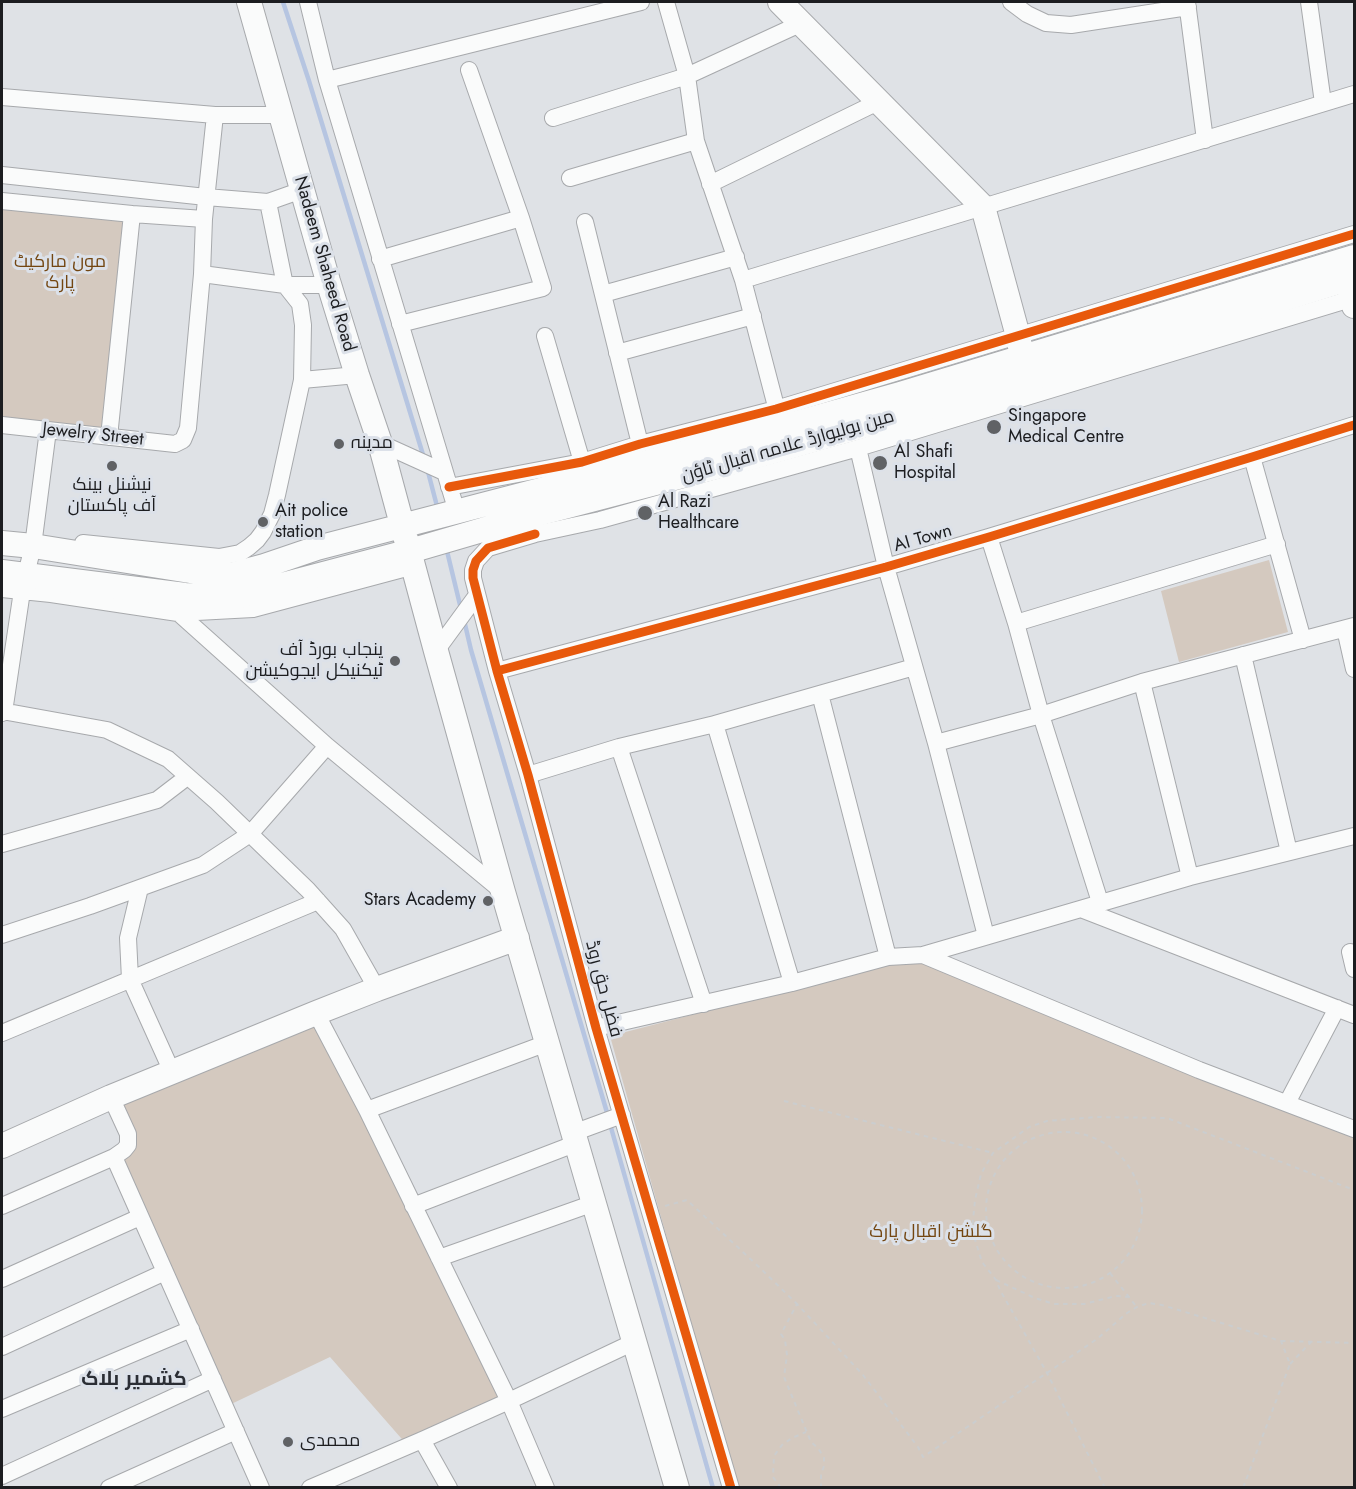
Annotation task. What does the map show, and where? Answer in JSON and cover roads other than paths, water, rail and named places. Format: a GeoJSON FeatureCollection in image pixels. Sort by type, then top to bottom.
{"type":"FeatureCollection","features":[{"type":"Feature","properties":{"kind":"main road","name":"Nadeem Shaheed Road"},"geometry":{"type":"LineString","coordinates":[[249,2],[357,375],[411,524]]}},
{"type":"Feature","properties":{"kind":"main road"},"geometry":{"type":"LineString","coordinates":[[780,2],[983,207],[1020,347]]}},
{"type":"Feature","properties":{"kind":"main road","name":"مین بولیوارڈ علامہ اقبال ٹاؤن"},"geometry":{"type":"LineString","coordinates":[[411,524],[779,418],[900,394],[1020,347],[1351,282]]}},
{"type":"Feature","properties":{"kind":"main road","name":"مین بولیوارڈ علامہ اقبال ٹاؤن"},"geometry":{"type":"LineString","coordinates":[[2,572],[24,583],[153,590],[209,597],[240,596],[415,555],[455,538],[533,525],[740,461],[1022,381],[1351,282]]}},
{"type":"Feature","properties":{"kind":"main road"},"geometry":{"type":"LineString","coordinates":[[2,543],[34,542],[214,575],[234,574],[264,567],[316,548],[411,524],[415,555],[443,641],[504,892],[676,1488]]}},
{"type":"Feature","properties":{"kind":"main road"},"geometry":{"type":"LineString","coordinates":[[2,1146],[111,1097],[316,1013],[517,938]]}},
{"type":"Feature","properties":{"kind":"street"},"geometry":{"type":"LineString","coordinates":[[308,2],[327,80],[400,324],[452,513]]}},
{"type":"Feature","properties":{"kind":"street"},"geometry":{"type":"LineString","coordinates":[[327,80],[641,2]]}},
{"type":"Feature","properties":{"kind":"street"},"geometry":{"type":"LineString","coordinates":[[380,443],[405,454],[443,476],[582,462],[640,444],[779,418],[744,280],[696,141],[687,76],[666,2]]}},
{"type":"Feature","properties":{"kind":"street"},"geometry":{"type":"LineString","coordinates":[[1011,2],[1027,14],[1046,23],[1071,25],[1187,4],[1206,140]]}},
{"type":"Feature","properties":{"kind":"street"},"geometry":{"type":"LineString","coordinates":[[1308,2],[1323,103]]}},
{"type":"Feature","properties":{"kind":"street"},"geometry":{"type":"LineString","coordinates":[[553,118],[687,76],[802,23]]}},
{"type":"Feature","properties":{"kind":"street"},"geometry":{"type":"LineString","coordinates":[[400,324],[543,288],[469,70]]}},
{"type":"Feature","properties":{"kind":"street"},"geometry":{"type":"LineString","coordinates":[[744,280],[1354,94]]}},
{"type":"Feature","properties":{"kind":"street"},"geometry":{"type":"LineString","coordinates":[[2,97],[215,115],[281,115]]}},
{"type":"Feature","properties":{"kind":"street"},"geometry":{"type":"LineString","coordinates":[[710,184],[880,101]]}},
{"type":"Feature","properties":{"kind":"street"},"geometry":{"type":"LineString","coordinates":[[215,115],[204,219],[202,274],[285,285],[319,285],[328,281]]}},
{"type":"Feature","properties":{"kind":"street"},"geometry":{"type":"LineString","coordinates":[[570,178],[696,141]]}},
{"type":"Feature","properties":{"kind":"street"},"geometry":{"type":"LineString","coordinates":[[2,175],[268,202],[303,190]]}},
{"type":"Feature","properties":{"kind":"street"},"geometry":{"type":"LineString","coordinates":[[2,201],[204,219]]}},
{"type":"Feature","properties":{"kind":"street"},"geometry":{"type":"LineString","coordinates":[[2,533],[34,542],[219,557],[240,553],[257,540],[272,514],[302,380],[303,326],[300,304],[285,285],[268,202]]}},
{"type":"Feature","properties":{"kind":"street"},"geometry":{"type":"LineString","coordinates":[[109,437],[132,214]]}},
{"type":"Feature","properties":{"kind":"street"},"geometry":{"type":"LineString","coordinates":[[380,259],[521,218]]}},
{"type":"Feature","properties":{"kind":"street"},"geometry":{"type":"LineString","coordinates":[[585,222],[640,444]]}},
{"type":"Feature","properties":{"kind":"street"},"geometry":{"type":"LineString","coordinates":[[1020,347],[1354,234]]}},
{"type":"Feature","properties":{"kind":"street"},"geometry":{"type":"LineString","coordinates":[[603,294],[736,257]]}},
{"type":"Feature","properties":{"kind":"street","name":"Jewelry Street"},"geometry":{"type":"LineString","coordinates":[[2,425],[175,444],[183,440],[188,428],[202,274]]}},
{"type":"Feature","properties":{"kind":"street","name":"فضل حق روڈ"},"geometry":{"type":"LineString","coordinates":[[731,1488],[650,1210],[618,1116],[528,775],[497,671],[472,601],[473,570],[476,561],[488,548],[533,525],[600,520],[858,448],[1351,282]]}},
{"type":"Feature","properties":{"kind":"street"},"geometry":{"type":"LineString","coordinates":[[617,353],[753,316]]}},
{"type":"Feature","properties":{"kind":"street"},"geometry":{"type":"LineString","coordinates":[[545,336],[582,462]]}},
{"type":"Feature","properties":{"kind":"street"},"geometry":{"type":"LineString","coordinates":[[302,380],[357,375]]}},
{"type":"Feature","properties":{"kind":"street","name":"AI Town"},"geometry":{"type":"LineString","coordinates":[[497,671],[886,567],[1354,424]]}},
{"type":"Feature","properties":{"kind":"street"},"geometry":{"type":"LineString","coordinates":[[48,430],[34,542],[24,583],[2,712],[106,730],[168,759],[217,802],[344,929],[377,989]]}},
{"type":"Feature","properties":{"kind":"street"},"geometry":{"type":"LineString","coordinates":[[858,448],[886,567],[936,743],[986,936]]}},
{"type":"Feature","properties":{"kind":"street"},"geometry":{"type":"LineString","coordinates":[[1252,457],[1303,640]]}},
{"type":"Feature","properties":{"kind":"street"},"geometry":{"type":"LineString","coordinates":[[989,537],[1016,623],[1041,715],[1100,902]]}},
{"type":"Feature","properties":{"kind":"street"},"geometry":{"type":"LineString","coordinates":[[1016,623],[1277,544]]}},
{"type":"Feature","properties":{"kind":"street"},"geometry":{"type":"LineString","coordinates":[[249,547],[264,567]]}},
{"type":"Feature","properties":{"kind":"street"},"geometry":{"type":"LineString","coordinates":[[2,589],[24,583],[51,594],[178,613],[253,609],[415,555]]}},
{"type":"Feature","properties":{"kind":"street"},"geometry":{"type":"LineString","coordinates":[[153,590],[327,746],[504,892]]}},
{"type":"Feature","properties":{"kind":"street"},"geometry":{"type":"LineString","coordinates":[[443,641],[472,601]]}},
{"type":"Feature","properties":{"kind":"street"},"geometry":{"type":"LineString","coordinates":[[936,743],[1041,715],[1142,682],[1350,628],[1354,669]]}},
{"type":"Feature","properties":{"kind":"street"},"geometry":{"type":"LineString","coordinates":[[1243,655],[1289,852]]}},
{"type":"Feature","properties":{"kind":"street"},"geometry":{"type":"LineString","coordinates":[[528,775],[619,747],[715,724],[914,667]]}},
{"type":"Feature","properties":{"kind":"street"},"geometry":{"type":"LineString","coordinates":[[1142,682],[1190,877]]}},
{"type":"Feature","properties":{"kind":"street"},"geometry":{"type":"LineString","coordinates":[[820,694],[888,957]]}},
{"type":"Feature","properties":{"kind":"street"},"geometry":{"type":"LineString","coordinates":[[715,724],[792,983]]}},
{"type":"Feature","properties":{"kind":"street"},"geometry":{"type":"LineString","coordinates":[[2,935],[203,865],[250,834],[327,746]]}},
{"type":"Feature","properties":{"kind":"street"},"geometry":{"type":"LineString","coordinates":[[619,747],[704,1004]]}},
{"type":"Feature","properties":{"kind":"street"},"geometry":{"type":"LineString","coordinates":[[2,844],[156,800],[188,777]]}},
{"type":"Feature","properties":{"kind":"street"},"geometry":{"type":"LineString","coordinates":[[596,1028],[792,983],[888,957],[923,955],[1190,877],[1354,836]]}},
{"type":"Feature","properties":{"kind":"street"},"geometry":{"type":"LineString","coordinates":[[140,888],[128,938],[130,979],[172,1072]]}},
{"type":"Feature","properties":{"kind":"street"},"geometry":{"type":"LineString","coordinates":[[2,1033],[318,901]]}},
{"type":"Feature","properties":{"kind":"street"},"geometry":{"type":"LineString","coordinates":[[1081,909],[1354,1015]]}},
{"type":"Feature","properties":{"kind":"street"},"geometry":{"type":"LineString","coordinates":[[1350,952],[1354,969]]}},
{"type":"Feature","properties":{"kind":"street"},"geometry":{"type":"LineString","coordinates":[[923,955],[1189,1066],[1354,1129]]}},
{"type":"Feature","properties":{"kind":"street"},"geometry":{"type":"LineString","coordinates":[[1287,1103],[1336,1008]]}},
{"type":"Feature","properties":{"kind":"street"},"geometry":{"type":"LineString","coordinates":[[316,1013],[367,1110],[509,1401],[546,1488]]}},
{"type":"Feature","properties":{"kind":"street"},"geometry":{"type":"LineString","coordinates":[[367,1110],[548,1043]]}},
{"type":"Feature","properties":{"kind":"street"},"geometry":{"type":"LineString","coordinates":[[2,1206],[124,1150],[128,1145],[128,1134],[111,1097]]}},
{"type":"Feature","properties":{"kind":"street"},"geometry":{"type":"LineString","coordinates":[[414,1206],[575,1138],[596,1124],[618,1116]]}},
{"type":"Feature","properties":{"kind":"street"},"geometry":{"type":"LineString","coordinates":[[114,1156],[259,1487]]}},
{"type":"Feature","properties":{"kind":"street"},"geometry":{"type":"LineString","coordinates":[[439,1258],[594,1203]]}},
{"type":"Feature","properties":{"kind":"street"},"geometry":{"type":"LineString","coordinates":[[2,1279],[140,1217]]}},
{"type":"Feature","properties":{"kind":"street"},"geometry":{"type":"LineString","coordinates":[[2,1347],[165,1272]]}},
{"type":"Feature","properties":{"kind":"street"},"geometry":{"type":"LineString","coordinates":[[2,1409],[190,1329]]}},
{"type":"Feature","properties":{"kind":"street"},"geometry":{"type":"LineString","coordinates":[[310,1488],[509,1401],[634,1342]]}},
{"type":"Feature","properties":{"kind":"street"},"geometry":{"type":"LineString","coordinates":[[2,1476],[213,1379]]}},
{"type":"Feature","properties":{"kind":"street"},"geometry":{"type":"LineString","coordinates":[[109,1488],[236,1431]]}},
{"type":"Feature","properties":{"kind":"street"},"geometry":{"type":"LineString","coordinates":[[422,1440],[449,1488]]}},
{"type":"Feature","properties":{"kind":"waterway"},"geometry":{"type":"LineString","coordinates":[[283,2],[424,458]]}},
{"type":"Feature","properties":{"kind":"waterway"},"geometry":{"type":"LineString","coordinates":[[427,468],[438,510]]}},
{"type":"Feature","properties":{"kind":"waterway"},"geometry":{"type":"LineString","coordinates":[[446,547],[461,609]]}},
{"type":"Feature","properties":{"kind":"waterway"},"geometry":{"type":"LineString","coordinates":[[464,620],[608,1116]]}},
{"type":"Feature","properties":{"kind":"waterway"},"geometry":{"type":"LineString","coordinates":[[610,1124],[713,1488]]}},
{"type":"Feature","properties":{"kind":"place","name":"Singapore Medical Centre"},"geometry":{"type":"Point","coordinates":[994,427]}},
{"type":"Feature","properties":{"kind":"place","name":"مدینہ"},"geometry":{"type":"Point","coordinates":[339,444]}},
{"type":"Feature","properties":{"kind":"place","name":"Al Shafi Hospital"},"geometry":{"type":"Point","coordinates":[880,463]}},
{"type":"Feature","properties":{"kind":"place","name":"نیشنل بینک آف پاکستان"},"geometry":{"type":"Point","coordinates":[112,466]}},
{"type":"Feature","properties":{"kind":"place","name":"Al Razi Healthcare"},"geometry":{"type":"Point","coordinates":[645,513]}},
{"type":"Feature","properties":{"kind":"place","name":"Ait police station"},"geometry":{"type":"Point","coordinates":[263,522]}},
{"type":"Feature","properties":{"kind":"place","name":"پنجاب بورڈ آف ٹیکنیکل ایجوکیشن"},"geometry":{"type":"Point","coordinates":[395,661]}},
{"type":"Feature","properties":{"kind":"place","name":"Stars Academy"},"geometry":{"type":"Point","coordinates":[488,901]}},
{"type":"Feature","properties":{"kind":"place","name":"محمدی"},"geometry":{"type":"Point","coordinates":[288,1442]}},
{"type":"Feature","properties":{"kind":"district","name":"کشمیر بلاک"},"geometry":{"type":"Point","coordinates":[134,1380]}},
{"type":"Feature","properties":{"kind":"park label","name":"مون مارکیٹ پارک"},"geometry":{"type":"Point","coordinates":[60,273]}},
{"type":"Feature","properties":{"kind":"park label","name":"گلشنِ اقبال پارک"},"geometry":{"type":"Point","coordinates":[931,1233]}}]}
